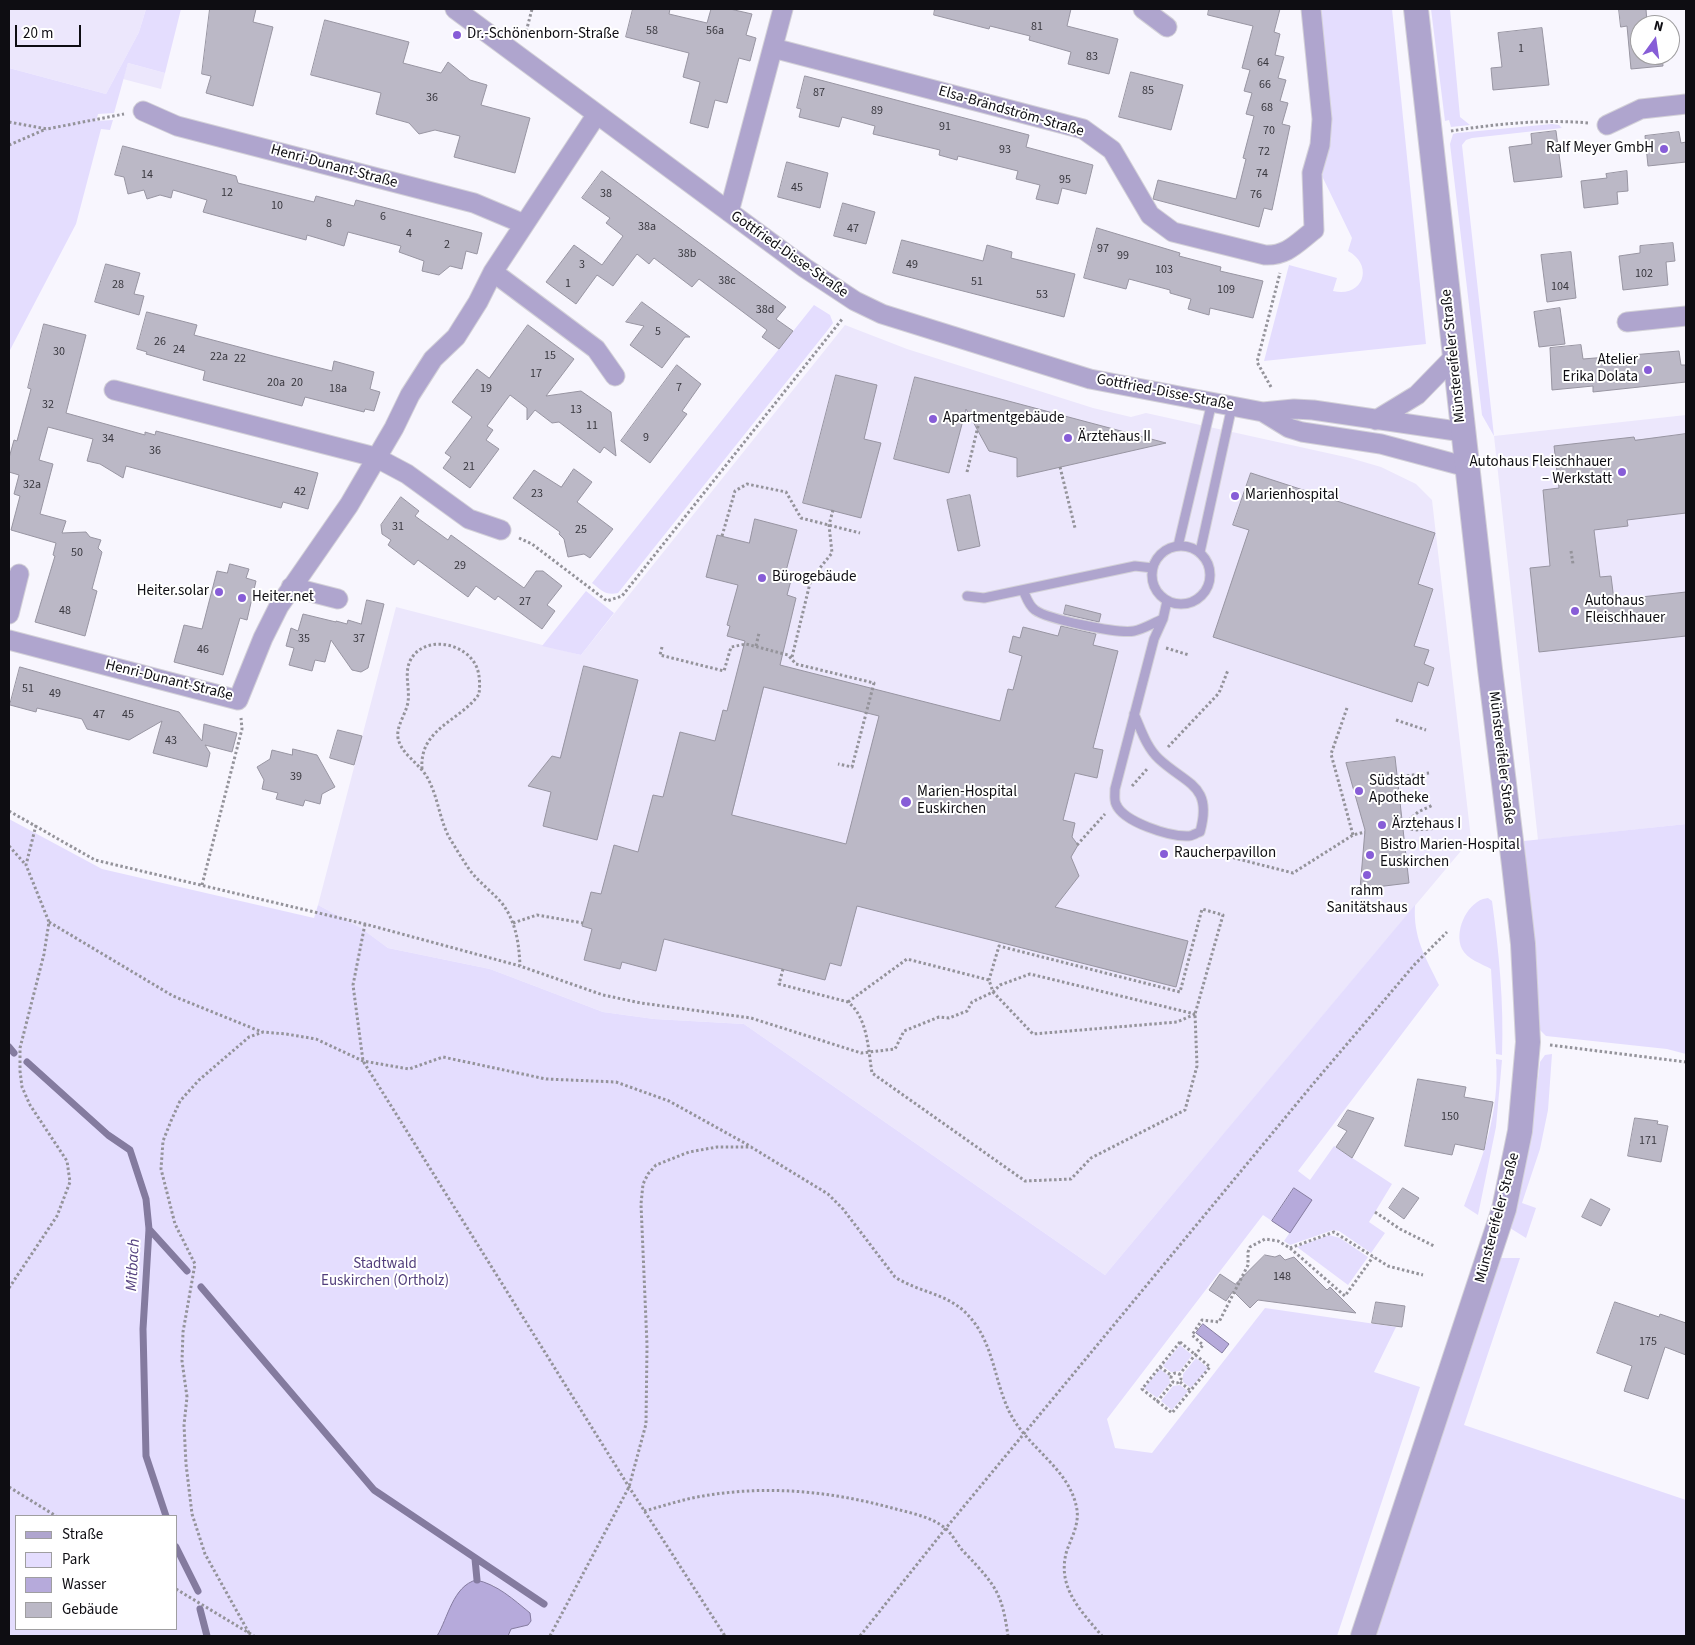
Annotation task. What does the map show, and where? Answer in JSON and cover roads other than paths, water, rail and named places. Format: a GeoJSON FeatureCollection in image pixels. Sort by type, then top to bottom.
{"type":"FeatureCollection","features":[{"type":"Feature","properties":{"kind":"street","name":"Gottfried-Disse-Straße"},"geometry":{"type":"LineString","coordinates":[[455,9],[729,212],[825,282],[855,301],[909,324],[1090,379],[1263,412],[1296,430],[1326,437],[1381,444],[1468,467]]}},
{"type":"Feature","properties":{"kind":"street"},"geometry":{"type":"LineString","coordinates":[[729,212],[783,9]]}},
{"type":"Feature","properties":{"kind":"street"},"geometry":{"type":"LineString","coordinates":[[1143,9],[1167,27]]}},
{"type":"Feature","properties":{"kind":"street","name":"Elsa-Brändström-Straße"},"geometry":{"type":"LineString","coordinates":[[773,48],[1083,129],[1112,150],[1150,215],[1173,232],[1265,255],[1277,256],[1285,253],[1314,230],[1312,173],[1320,144],[1322,119],[1312,9]]}},
{"type":"Feature","properties":{"kind":"street","name":"Münstereifeler Straße"},"geometry":{"type":"LineString","coordinates":[[1363,1636],[1504,1209],[1519,1140],[1528,1042],[1523,944],[1428,134],[1416,9]]}},
{"type":"Feature","properties":{"kind":"street"},"geometry":{"type":"LineString","coordinates":[[1607,125],[1641,109],[1686,104]]}},
{"type":"Feature","properties":{"kind":"street","name":"Henri-Dunant-Straße"},"geometry":{"type":"LineString","coordinates":[[143,111],[178,126],[474,204],[524,224]]}},
{"type":"Feature","properties":{"kind":"street","name":"Henri-Dunant-Straße"},"geometry":{"type":"LineString","coordinates":[[9,640],[238,700],[270,624],[291,587],[329,536],[394,428],[410,395],[433,359],[456,337],[524,224],[597,114]]}},
{"type":"Feature","properties":{"kind":"street"},"geometry":{"type":"LineString","coordinates":[[494,272],[596,349],[615,376]]}},
{"type":"Feature","properties":{"kind":"street"},"geometry":{"type":"LineString","coordinates":[[1627,322],[1686,316]]}},
{"type":"Feature","properties":{"kind":"street"},"geometry":{"type":"LineString","coordinates":[[1376,420],[1417,395],[1454,358]]}},
{"type":"Feature","properties":{"kind":"street"},"geometry":{"type":"LineString","coordinates":[[114,390],[375,457],[407,474],[469,519],[501,530]]}},
{"type":"Feature","properties":{"kind":"street","name":"Gottfried-Disse-Straße"},"geometry":{"type":"LineString","coordinates":[[1263,412],[1294,408],[1463,432]]}},
{"type":"Feature","properties":{"kind":"street"},"geometry":{"type":"LineString","coordinates":[[9,614],[19,574]]}},
{"type":"Feature","properties":{"kind":"street"},"geometry":{"type":"LineString","coordinates":[[291,587],[338,599]]}},
{"type":"Feature","properties":{"kind":"lane"},"geometry":{"type":"LineString","coordinates":[[1178,546],[1212,402]]}},
{"type":"Feature","properties":{"kind":"lane"},"geometry":{"type":"LineString","coordinates":[[1200,552],[1232,406]]}},
{"type":"Feature","properties":{"kind":"lane"},"geometry":{"type":"LineString","coordinates":[[1178,546],[1190,547],[1200,552],[1207,561],[1210,573],[1206,590],[1198,599],[1186,604],[1167,601],[1154,587],[1152,568],[1162,552],[1178,546]]}},
{"type":"Feature","properties":{"kind":"lane"},"geometry":{"type":"LineString","coordinates":[[967,596],[984,598],[1118,568],[1135,566],[1152,568]]}},
{"type":"Feature","properties":{"kind":"lane"},"geometry":{"type":"LineString","coordinates":[[1023,590],[1035,610],[1097,628],[1120,632],[1134,631],[1163,619]]}},
{"type":"Feature","properties":{"kind":"lane"},"geometry":{"type":"LineString","coordinates":[[1134,714],[1148,745],[1158,758],[1195,785],[1201,793],[1204,805],[1200,832],[1190,836],[1151,828],[1136,823],[1115,804],[1115,789],[1134,714],[1152,645],[1163,619],[1167,601]]}},
{"type":"Feature","properties":{"kind":"water"},"geometry":{"type":"Polygon","coordinates":[[[1294,1188],[1312,1200],[1290,1233],[1272,1221],[1294,1188]]]}},
{"type":"Feature","properties":{"kind":"water"},"geometry":{"type":"Polygon","coordinates":[[[1203,1324],[1229,1344],[1222,1353],[1196,1333],[1203,1324]]]}},
{"type":"Feature","properties":{"kind":"water"},"geometry":{"type":"Polygon","coordinates":[[[476,1580],[498,1589],[530,1613],[531,1621],[528,1625],[511,1629],[508,1636],[437,1636],[456,1596],[468,1583],[476,1580]]]}},
{"type":"Feature","properties":{"kind":"waterway","name":"Mitbach"},"geometry":{"type":"LineString","coordinates":[[9,1047],[14,1053]]}},
{"type":"Feature","properties":{"kind":"waterway","name":"Mitbach"},"geometry":{"type":"LineString","coordinates":[[27,1062],[108,1135],[130,1150],[146,1199],[149,1229],[143,1329],[146,1456],[166,1515]]}},
{"type":"Feature","properties":{"kind":"waterway"},"geometry":{"type":"LineString","coordinates":[[149,1229],[187,1271]]}},
{"type":"Feature","properties":{"kind":"waterway"},"geometry":{"type":"LineString","coordinates":[[201,1287],[374,1490],[544,1604]]}},
{"type":"Feature","properties":{"kind":"waterway","name":"Mitbach"},"geometry":{"type":"LineString","coordinates":[[178,1551],[198,1591]]}},
{"type":"Feature","properties":{"kind":"waterway"},"geometry":{"type":"LineString","coordinates":[[475,1559],[477,1580]]}},
{"type":"Feature","properties":{"kind":"waterway","name":"Mitbach"},"geometry":{"type":"LineString","coordinates":[[200,1609],[207,1636]]}},
{"type":"Feature","properties":{"kind":"place","name":"Dr.-Schönenborn-Straße"},"geometry":{"type":"Point","coordinates":[457,35]}},
{"type":"Feature","properties":{"kind":"place","name":"Ralf Meyer GmbH"},"geometry":{"type":"Point","coordinates":[1664,149]}},
{"type":"Feature","properties":{"kind":"place","name":"Atelier Erika Dolata"},"geometry":{"type":"Point","coordinates":[1648,370]}},
{"type":"Feature","properties":{"kind":"place","name":"Apartmentgebäude"},"geometry":{"type":"Point","coordinates":[933,419]}},
{"type":"Feature","properties":{"kind":"place","name":"Ärztehaus II"},"geometry":{"type":"Point","coordinates":[1068,438]}},
{"type":"Feature","properties":{"kind":"place","name":"Autohaus Fleischhauer – Werkstatt"},"geometry":{"type":"Point","coordinates":[1622,472]}},
{"type":"Feature","properties":{"kind":"place","name":"Marienhospital"},"geometry":{"type":"Point","coordinates":[1235,496]}},
{"type":"Feature","properties":{"kind":"place","name":"Bürogebäude"},"geometry":{"type":"Point","coordinates":[762,578]}},
{"type":"Feature","properties":{"kind":"place","name":"Heiter.solar"},"geometry":{"type":"Point","coordinates":[219,592]}},
{"type":"Feature","properties":{"kind":"place","name":"Heiter.net"},"geometry":{"type":"Point","coordinates":[242,598]}},
{"type":"Feature","properties":{"kind":"place","name":"Autohaus Fleischhauer"},"geometry":{"type":"Point","coordinates":[1575,611]}},
{"type":"Feature","properties":{"kind":"place","name":"Südstadt Apotheke"},"geometry":{"type":"Point","coordinates":[1359,791]}},
{"type":"Feature","properties":{"kind":"place","name":"Marien-Hospital Euskirchen"},"geometry":{"type":"Point","coordinates":[906,802]}},
{"type":"Feature","properties":{"kind":"place","name":"Ärztehaus I"},"geometry":{"type":"Point","coordinates":[1382,825]}},
{"type":"Feature","properties":{"kind":"place","name":"Raucherpavillon"},"geometry":{"type":"Point","coordinates":[1164,854]}},
{"type":"Feature","properties":{"kind":"place","name":"Bistro Marien-Hospital Euskirchen"},"geometry":{"type":"Point","coordinates":[1370,855]}},
{"type":"Feature","properties":{"kind":"place","name":"rahm Sanitätshaus"},"geometry":{"type":"Point","coordinates":[1367,875]}},
{"type":"Feature","properties":{"kind":"park label","name":"Stadtwald Euskirchen (Ortholz)"},"geometry":{"type":"Point","coordinates":[385,1274]}}]}
